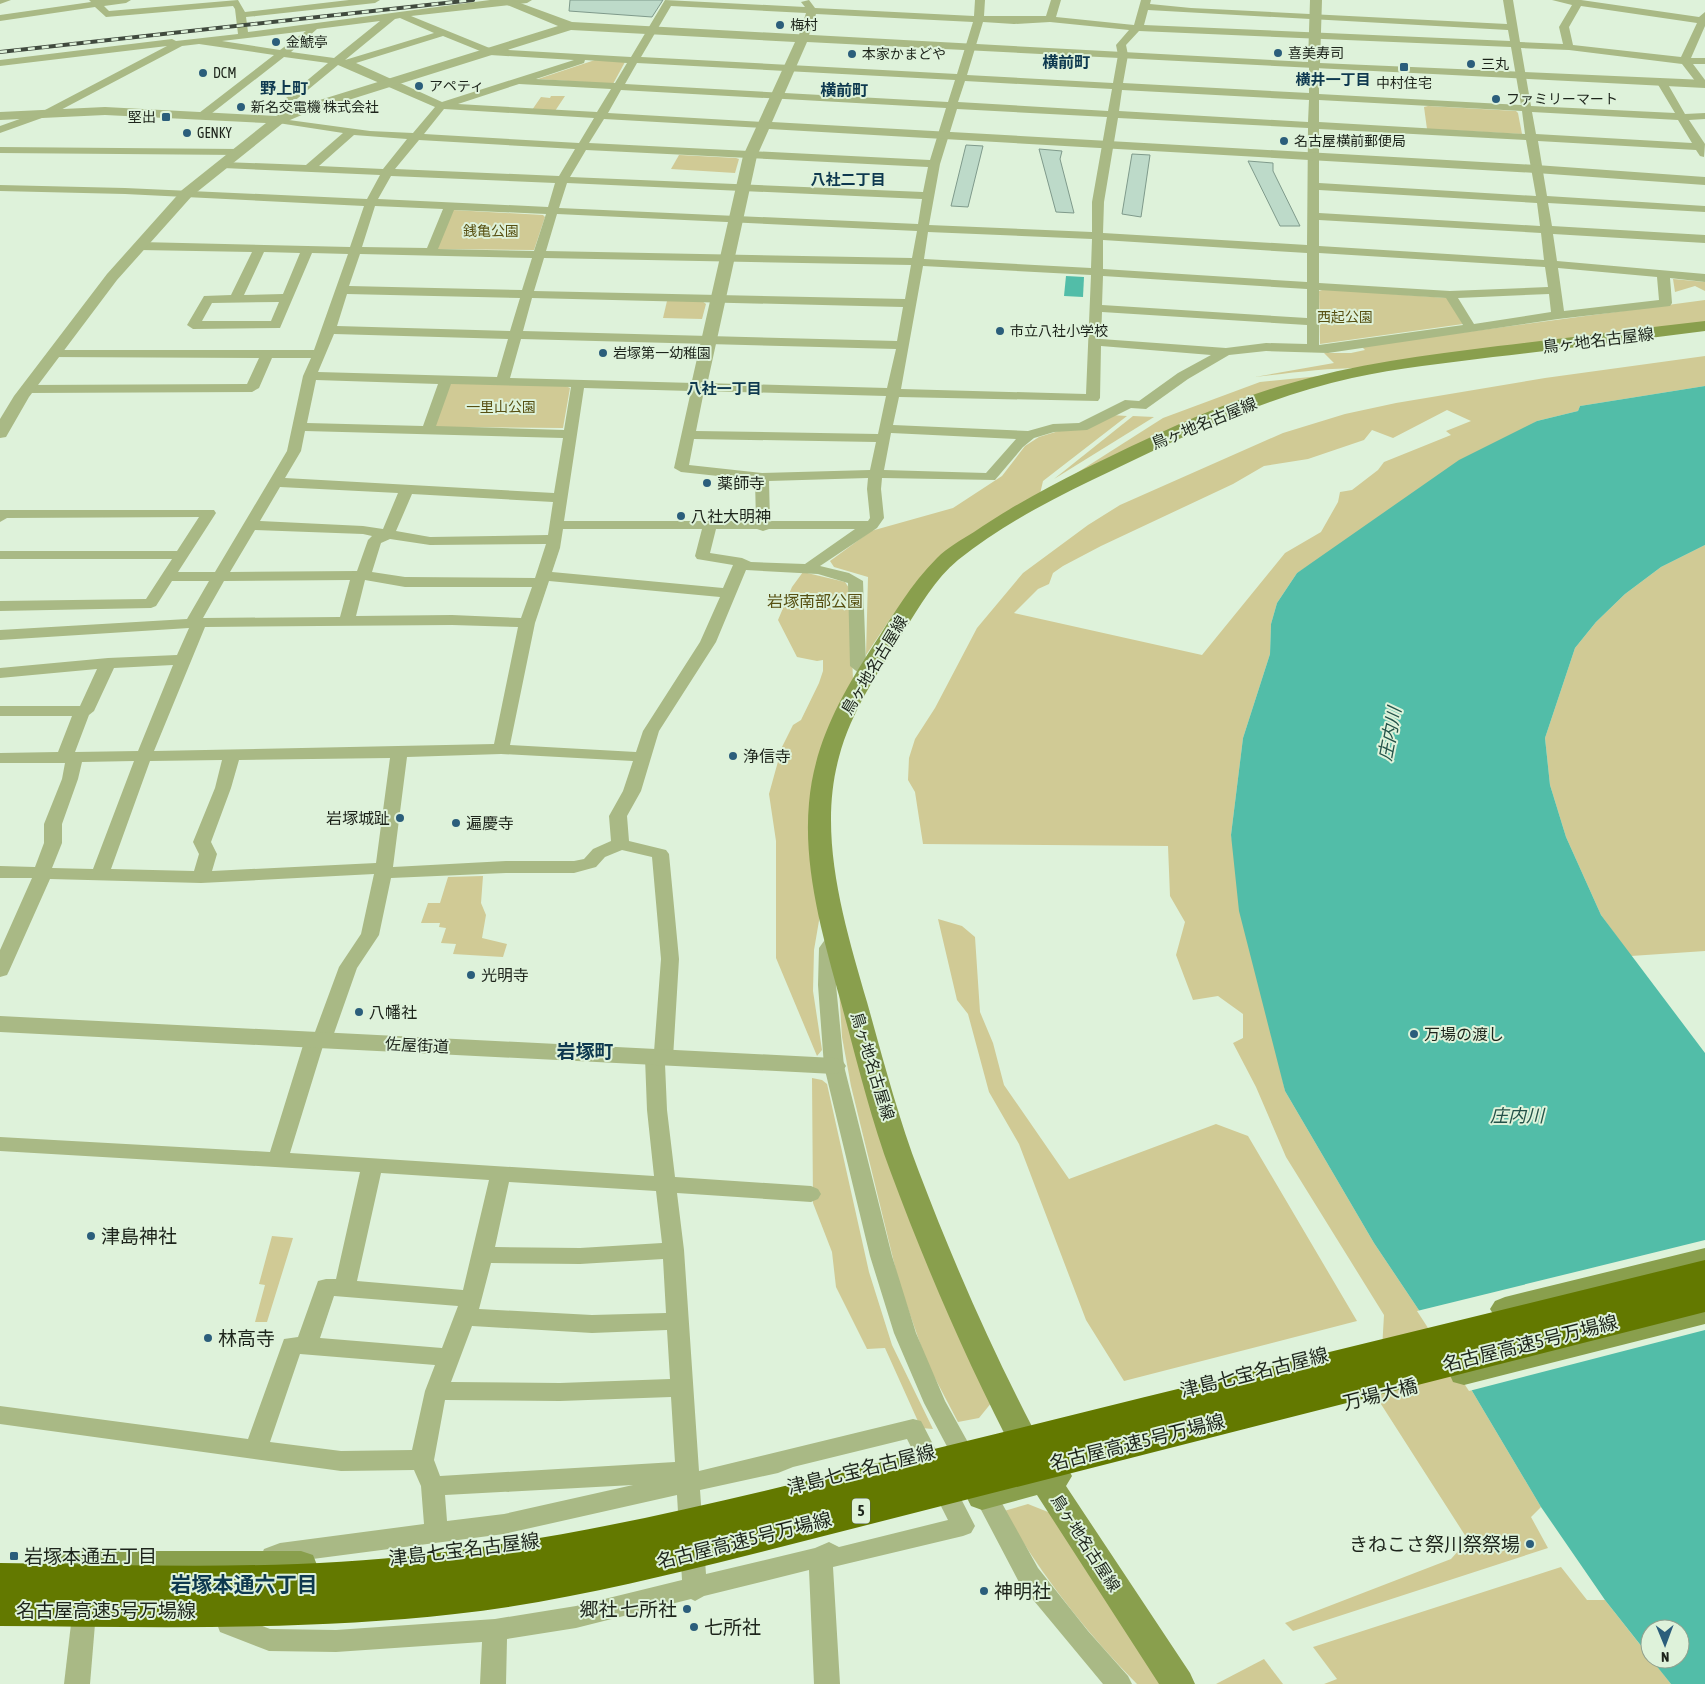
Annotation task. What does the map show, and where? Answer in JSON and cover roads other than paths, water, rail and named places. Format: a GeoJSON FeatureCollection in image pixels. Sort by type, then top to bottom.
{"type":"FeatureCollection","features":[{"type":"Feature","properties":{"kind":"highway","name":"名古屋高速5号万場線"},"geometry":{"type":"LineString","coordinates":[[0,1580],[219,1582],[299,1580],[378,1576],[542,1555],[630,1538],[730,1515],[1705,1273]]}},
{"type":"Feature","properties":{"kind":"highway","name":"名古屋高速5号万場線"},"geometry":{"type":"LineString","coordinates":[[0,1609],[212,1610],[338,1606],[457,1597],[547,1584],[642,1565],[749,1539],[1705,1299]]}},
{"type":"Feature","properties":{"kind":"main road","name":"鳥ヶ地名古屋線"},"geometry":{"type":"LineString","coordinates":[[1178,1684],[1040,1481],[955,1294],[904,1170],[871,1064],[836,938],[821,857],[820,805],[827,758],[845,711],[867,672],[921,588],[948,558],[1001,522],[1052,492],[1133,452],[1230,410],[1289,390],[1355,372],[1400,364],[1705,326]]}},
{"type":"Feature","properties":{"kind":"main road","name":"津島七宝名古屋線"},"geometry":{"type":"LineString","coordinates":[[0,1565],[302,1564],[453,1553],[633,1524],[1705,1260]]}},
{"type":"Feature","properties":{"kind":"main road","name":"万場大橋"},"geometry":{"type":"LineString","coordinates":[[1040,1481],[1705,1312]]}},
{"type":"Feature","properties":{"kind":"main road"},"geometry":{"type":"LineString","coordinates":[[0,1623],[289,1623],[414,1616],[546,1599],[733,1558],[1040,1481]]}},
{"type":"Feature","properties":{"kind":"street"},"geometry":{"type":"LineString","coordinates":[[0,1],[6,0]]}},
{"type":"Feature","properties":{"kind":"street"},"geometry":{"type":"LineString","coordinates":[[0,18],[96,2],[126,0]]}},
{"type":"Feature","properties":{"kind":"street"},"geometry":{"type":"LineString","coordinates":[[241,15],[375,0]]}},
{"type":"Feature","properties":{"kind":"street"},"geometry":{"type":"LineString","coordinates":[[0,63],[168,42],[199,42],[392,16],[405,16],[504,1],[527,0]]}},
{"type":"Feature","properties":{"kind":"street"},"geometry":{"type":"LineString","coordinates":[[805,0],[812,10]]}},
{"type":"Feature","properties":{"kind":"street"},"geometry":{"type":"LineString","coordinates":[[814,570],[812,564],[872,525],[877,518],[874,489],[876,474],[903,345],[934,164],[979,18],[980,0]]}},
{"type":"Feature","properties":{"kind":"street"},"geometry":{"type":"LineString","coordinates":[[1050,19],[1056,0]]}},
{"type":"Feature","properties":{"kind":"street"},"geometry":{"type":"LineString","coordinates":[[1313,347],[1316,0]]}},
{"type":"Feature","properties":{"kind":"street"},"geometry":{"type":"LineString","coordinates":[[1508,0],[1519,76],[1542,199],[1553,290],[1558,315]]}},
{"type":"Feature","properties":{"kind":"street"},"geometry":{"type":"LineString","coordinates":[[1557,0],[1704,19],[1685,61]]}},
{"type":"Feature","properties":{"kind":"street"},"geometry":{"type":"LineString","coordinates":[[96,2],[106,14],[234,1],[241,15],[243,36]]}},
{"type":"Feature","properties":{"kind":"street"},"geometry":{"type":"LineString","coordinates":[[504,1],[570,26],[1662,84],[1704,84]]}},
{"type":"Feature","properties":{"kind":"street"},"geometry":{"type":"LineString","coordinates":[[503,380],[517,335],[526,294],[562,180],[580,147],[669,2],[1014,21],[1050,19],[1134,28],[1569,47],[1685,61],[1705,61]]}},
{"type":"Feature","properties":{"kind":"street"},"geometry":{"type":"LineString","coordinates":[[1093,398],[1099,236],[1098,202],[1123,55],[1121,45],[1134,28],[1139,25],[1146,3],[1316,17],[1512,26]]}},
{"type":"Feature","properties":{"kind":"street"},"geometry":{"type":"LineString","coordinates":[[1569,47],[1564,27],[1578,3]]}},
{"type":"Feature","properties":{"kind":"street"},"geometry":{"type":"LineString","coordinates":[[812,10],[790,68],[750,156],[681,468],[762,477],[876,474],[990,477],[1018,444],[1029,435]]}},
{"type":"Feature","properties":{"kind":"street"},"geometry":{"type":"LineString","coordinates":[[341,62],[392,16]]}},
{"type":"Feature","properties":{"kind":"street"},"geometry":{"type":"LineString","coordinates":[[405,16],[490,52],[1315,97],[1530,138],[1703,150]]}},
{"type":"Feature","properties":{"kind":"street"},"geometry":{"type":"LineString","coordinates":[[296,109],[285,103],[405,16]]}},
{"type":"Feature","properties":{"kind":"street"},"geometry":{"type":"LineString","coordinates":[[204,115],[282,54],[314,26]]}},
{"type":"Feature","properties":{"kind":"street"},"geometry":{"type":"LineString","coordinates":[[0,433],[28,389],[112,277],[187,193],[278,120],[296,109],[391,83],[570,26]]}},
{"type":"Feature","properties":{"kind":"street"},"geometry":{"type":"LineString","coordinates":[[341,62],[444,33]]}},
{"type":"Feature","properties":{"kind":"street"},"geometry":{"type":"LineString","coordinates":[[199,42],[341,62],[441,106],[1536,169],[1705,181]]}},
{"type":"Feature","properties":{"kind":"street"},"geometry":{"type":"LineString","coordinates":[[0,130],[49,112],[180,43]]}},
{"type":"Feature","properties":{"kind":"street"},"geometry":{"type":"LineString","coordinates":[[192,623],[294,450],[300,427],[302,405],[310,376],[329,330],[371,202],[388,170],[441,106],[590,58]]}},
{"type":"Feature","properties":{"kind":"street"},"geometry":{"type":"LineString","coordinates":[[1685,61],[1704,84]]}},
{"type":"Feature","properties":{"kind":"street"},"geometry":{"type":"LineString","coordinates":[[519,81],[1314,126],[1525,108],[1683,117],[1705,116]]}},
{"type":"Feature","properties":{"kind":"street"},"geometry":{"type":"LineString","coordinates":[[1662,84],[1703,150]]}},
{"type":"Feature","properties":{"kind":"street"},"geometry":{"type":"LineString","coordinates":[[0,116],[49,112],[107,111],[204,115],[278,120],[351,132],[416,137],[750,156],[934,164]]}},
{"type":"Feature","properties":{"kind":"street"},"geometry":{"type":"LineString","coordinates":[[310,168],[351,132]]}},
{"type":"Feature","properties":{"kind":"street"},"geometry":{"type":"LineString","coordinates":[[0,150],[239,152]]}},
{"type":"Feature","properties":{"kind":"street"},"geometry":{"type":"LineString","coordinates":[[223,165],[388,170],[742,189],[929,196]]}},
{"type":"Feature","properties":{"kind":"street"},"geometry":{"type":"LineString","coordinates":[[1315,186],[1705,209]]}},
{"type":"Feature","properties":{"kind":"street"},"geometry":{"type":"LineString","coordinates":[[0,188],[187,193],[552,212],[1099,236],[1550,264],[1705,278]]}},
{"type":"Feature","properties":{"kind":"street"},"geometry":{"type":"LineString","coordinates":[[431,252],[450,206]]}},
{"type":"Feature","properties":{"kind":"street"},"geometry":{"type":"LineString","coordinates":[[1315,216],[1705,239]]}},
{"type":"Feature","properties":{"kind":"street"},"geometry":{"type":"LineString","coordinates":[[140,246],[917,262],[1450,295],[1553,290]]}},
{"type":"Feature","properties":{"kind":"street"},"geometry":{"type":"LineString","coordinates":[[236,298],[260,247]]}},
{"type":"Feature","properties":{"kind":"street"},"geometry":{"type":"LineString","coordinates":[[288,298],[208,299],[193,325],[276,325],[288,298],[308,248]]}},
{"type":"Feature","properties":{"kind":"street"},"geometry":{"type":"LineString","coordinates":[[1094,342],[1226,352],[1266,347],[1328,348],[1558,315],[1666,303],[1663,274]]}},
{"type":"Feature","properties":{"kind":"street"},"geometry":{"type":"LineString","coordinates":[[342,290],[909,303]]}},
{"type":"Feature","properties":{"kind":"street"},"geometry":{"type":"LineString","coordinates":[[1450,295],[1470,328]]}},
{"type":"Feature","properties":{"kind":"street"},"geometry":{"type":"LineString","coordinates":[[1096,308],[1312,322]]}},
{"type":"Feature","properties":{"kind":"street"},"geometry":{"type":"LineString","coordinates":[[329,330],[903,345]]}},
{"type":"Feature","properties":{"kind":"street"},"geometry":{"type":"LineString","coordinates":[[310,376],[699,385],[1093,398],[1115,399],[1141,406],[1183,376],[1226,352]]}},
{"type":"Feature","properties":{"kind":"street"},"geometry":{"type":"LineString","coordinates":[[54,354],[319,354]]}},
{"type":"Feature","properties":{"kind":"street"},"geometry":{"type":"LineString","coordinates":[[28,389],[252,388],[267,354]]}},
{"type":"Feature","properties":{"kind":"street"},"geometry":{"type":"LineString","coordinates":[[428,430],[446,379]]}},
{"type":"Feature","properties":{"kind":"street"},"geometry":{"type":"LineString","coordinates":[[502,749],[527,623],[554,532],[578,382]]}},
{"type":"Feature","properties":{"kind":"street"},"geometry":{"type":"LineString","coordinates":[[688,435],[1029,435],[1053,428],[1082,427],[1130,403]]}},
{"type":"Feature","properties":{"kind":"street"},"geometry":{"type":"LineString","coordinates":[[300,427],[570,434]]}},
{"type":"Feature","properties":{"kind":"street"},"geometry":{"type":"LineString","coordinates":[[762,477],[763,527]]}},
{"type":"Feature","properties":{"kind":"street"},"geometry":{"type":"LineString","coordinates":[[275,482],[560,498]]}},
{"type":"Feature","properties":{"kind":"street"},"geometry":{"type":"LineString","coordinates":[[347,621],[361,575],[375,540],[388,534],[406,490]]}},
{"type":"Feature","properties":{"kind":"street"},"geometry":{"type":"LineString","coordinates":[[0,518],[2,514],[208,513],[151,603],[0,606]]}},
{"type":"Feature","properties":{"kind":"street"},"geometry":{"type":"LineString","coordinates":[[250,525],[363,530],[430,542],[554,532],[710,526],[872,525]]}},
{"type":"Feature","properties":{"kind":"street"},"geometry":{"type":"LineString","coordinates":[[710,526],[702,556],[742,562],[747,566],[814,570],[846,576],[855,581],[858,666],[867,672]]}},
{"type":"Feature","properties":{"kind":"street"},"geometry":{"type":"LineString","coordinates":[[0,555],[182,555]]}},
{"type":"Feature","properties":{"kind":"street"},"geometry":{"type":"LineString","coordinates":[[620,844],[618,816],[632,792],[651,731],[708,642],[742,562]]}},
{"type":"Feature","properties":{"kind":"street"},"geometry":{"type":"LineString","coordinates":[[168,577],[361,575],[405,582],[584,578],[729,593]]}},
{"type":"Feature","properties":{"kind":"street"},"geometry":{"type":"LineString","coordinates":[[0,635],[192,623],[452,620],[527,623]]}},
{"type":"Feature","properties":{"kind":"street"},"geometry":{"type":"LineString","coordinates":[[100,876],[144,756],[198,627],[192,623]]}},
{"type":"Feature","properties":{"kind":"street"},"geometry":{"type":"LineString","coordinates":[[0,673],[108,663],[183,660]]}},
{"type":"Feature","properties":{"kind":"street"},"geometry":{"type":"LineString","coordinates":[[0,711],[86,711],[108,663]]}},
{"type":"Feature","properties":{"kind":"street"},"geometry":{"type":"LineString","coordinates":[[0,971],[42,874],[53,843],[53,824],[70,779],[69,758],[82,711]]}},
{"type":"Feature","properties":{"kind":"street"},"geometry":{"type":"LineString","coordinates":[[0,758],[502,749],[643,757]]}},
{"type":"Feature","properties":{"kind":"street"},"geometry":{"type":"LineString","coordinates":[[278,1160],[318,1039],[348,967],[370,935],[383,870],[399,752]]}},
{"type":"Feature","properties":{"kind":"street"},"geometry":{"type":"LineString","coordinates":[[201,877],[208,854],[202,842],[223,788],[232,754]]}},
{"type":"Feature","properties":{"kind":"street"},"geometry":{"type":"LineString","coordinates":[[0,872],[100,876],[201,877],[383,870],[574,867],[590,863],[599,853],[620,844],[660,854],[670,959],[659,1058],[657,1110],[673,1250],[695,1590]]}},
{"type":"Feature","properties":{"kind":"street"},"geometry":{"type":"LineString","coordinates":[[836,938],[828,948],[827,985],[834,1066],[881,1256],[905,1333],[936,1403],[1029,1576],[1079,1639],[1119,1684]]}},
{"type":"Feature","properties":{"kind":"street","name":"佐屋街道"},"geometry":{"type":"LineString","coordinates":[[0,1024],[834,1066]]}},
{"type":"Feature","properties":{"kind":"street"},"geometry":{"type":"LineString","coordinates":[[0,1144],[372,1165],[811,1194]]}},
{"type":"Feature","properties":{"kind":"street"},"geometry":{"type":"LineString","coordinates":[[345,1288],[372,1165]]}},
{"type":"Feature","properties":{"kind":"street"},"geometry":{"type":"LineString","coordinates":[[436,1532],[433,1486],[422,1460],[436,1391],[468,1308],[501,1173]]}},
{"type":"Feature","properties":{"kind":"street"},"geometry":{"type":"LineString","coordinates":[[482,1255],[580,1256],[673,1250]]}},
{"type":"Feature","properties":{"kind":"street"},"geometry":{"type":"LineString","coordinates":[[306,1346],[326,1287],[345,1288],[468,1308],[592,1324],[677,1321]]}},
{"type":"Feature","properties":{"kind":"street"},"geometry":{"type":"LineString","coordinates":[[256,1448],[292,1345],[449,1357]]}},
{"type":"Feature","properties":{"kind":"street"},"geometry":{"type":"LineString","coordinates":[[436,1391],[560,1392],[681,1388]]}},
{"type":"Feature","properties":{"kind":"street"},"geometry":{"type":"LineString","coordinates":[[0,1414],[341,1461],[422,1460]]}},
{"type":"Feature","properties":{"kind":"street"},"geometry":{"type":"LineString","coordinates":[[228,1624],[269,1640],[336,1641],[495,1630],[576,1617],[695,1590],[829,1552],[839,1557],[963,1526],[913,1428],[688,1477],[504,1524],[280,1553],[252,1565]]}},
{"type":"Feature","properties":{"kind":"street"},"geometry":{"type":"LineString","coordinates":[[433,1486],[613,1477],[688,1477]]}},
{"type":"Feature","properties":{"kind":"street"},"geometry":{"type":"LineString","coordinates":[[827,1684],[825,1619],[829,1552]]}},
{"type":"Feature","properties":{"kind":"street"},"geometry":{"type":"LineString","coordinates":[[77,1684],[83,1624]]}},
{"type":"Feature","properties":{"kind":"street"},"geometry":{"type":"LineString","coordinates":[[493,1684],[495,1630]]}},
{"type":"Feature","properties":{"kind":"water"},"geometry":{"type":"Polygon","coordinates":[[[1066,276],[1084,277],[1083,297],[1064,296],[1066,276]]]}},
{"type":"Feature","properties":{"kind":"water","name":"庄内川"},"geometry":{"type":"Polygon","coordinates":[[[1705,386],[1705,545],[1661,567],[1625,594],[1596,622],[1575,648],[1545,738],[1550,785],[1566,837],[1601,915],[1705,1053],[1705,1684],[1671,1684],[1659,1669],[1690,1669],[1690,1619],[1640,1619],[1640,1644],[1605,1600],[1541,1507],[1465,1379],[1374,1243],[1285,1091],[1239,911],[1231,835],[1243,738],[1270,654],[1271,624],[1277,603],[1297,573],[1459,460],[1537,421],[1578,411],[1580,406],[1705,386]]]}},
{"type":"Feature","properties":{"kind":"railway"},"geometry":{"type":"LineString","coordinates":[[0,52],[473,0]]}},
{"type":"Feature","properties":{"kind":"place","name":"梅村"},"geometry":{"type":"Point","coordinates":[780,25]}},
{"type":"Feature","properties":{"kind":"place","name":"金鯱亭"},"geometry":{"type":"Point","coordinates":[276,42]}},
{"type":"Feature","properties":{"kind":"place","name":"喜美寿司"},"geometry":{"type":"Point","coordinates":[1278,53]}},
{"type":"Feature","properties":{"kind":"place","name":"本家かまどや"},"geometry":{"type":"Point","coordinates":[852,54]}},
{"type":"Feature","properties":{"kind":"place","name":"三丸"},"geometry":{"type":"Point","coordinates":[1471,64]}},
{"type":"Feature","properties":{"kind":"place","name":"中村住宅"},"geometry":{"type":"Point","coordinates":[1404,67]}},
{"type":"Feature","properties":{"kind":"place","name":"DCM"},"geometry":{"type":"Point","coordinates":[203,73]}},
{"type":"Feature","properties":{"kind":"place","name":"アペティ"},"geometry":{"type":"Point","coordinates":[419,86]}},
{"type":"Feature","properties":{"kind":"place","name":"ファミリーマート"},"geometry":{"type":"Point","coordinates":[1496,99]}},
{"type":"Feature","properties":{"kind":"place","name":"新名交電機 株式会社"},"geometry":{"type":"Point","coordinates":[241,107]}},
{"type":"Feature","properties":{"kind":"place","name":"堅出"},"geometry":{"type":"Point","coordinates":[166,117]}},
{"type":"Feature","properties":{"kind":"place","name":"GENKY"},"geometry":{"type":"Point","coordinates":[187,133]}},
{"type":"Feature","properties":{"kind":"place","name":"名古屋横前郵便局"},"geometry":{"type":"Point","coordinates":[1284,141]}},
{"type":"Feature","properties":{"kind":"place","name":"市立八社小学校"},"geometry":{"type":"Point","coordinates":[1000,331]}},
{"type":"Feature","properties":{"kind":"place","name":"岩塚第一幼稚園"},"geometry":{"type":"Point","coordinates":[603,353]}},
{"type":"Feature","properties":{"kind":"place","name":"薬師寺"},"geometry":{"type":"Point","coordinates":[707,483]}},
{"type":"Feature","properties":{"kind":"place","name":"八社大明神"},"geometry":{"type":"Point","coordinates":[681,516]}},
{"type":"Feature","properties":{"kind":"place","name":"浄信寺"},"geometry":{"type":"Point","coordinates":[733,756]}},
{"type":"Feature","properties":{"kind":"place","name":"岩塚城趾"},"geometry":{"type":"Point","coordinates":[400,818]}},
{"type":"Feature","properties":{"kind":"place","name":"遍慶寺"},"geometry":{"type":"Point","coordinates":[456,823]}},
{"type":"Feature","properties":{"kind":"place","name":"光明寺"},"geometry":{"type":"Point","coordinates":[471,975]}},
{"type":"Feature","properties":{"kind":"place","name":"八幡社"},"geometry":{"type":"Point","coordinates":[359,1012]}},
{"type":"Feature","properties":{"kind":"place","name":"万場の渡し"},"geometry":{"type":"Point","coordinates":[1414,1034]}},
{"type":"Feature","properties":{"kind":"place","name":"津島神社"},"geometry":{"type":"Point","coordinates":[91,1236]}},
{"type":"Feature","properties":{"kind":"place","name":"林高寺"},"geometry":{"type":"Point","coordinates":[208,1338]}},
{"type":"Feature","properties":{"kind":"place","name":"きねこさ祭川祭祭場"},"geometry":{"type":"Point","coordinates":[1530,1544]}},
{"type":"Feature","properties":{"kind":"place","name":"岩塚本通五丁目"},"geometry":{"type":"Point","coordinates":[14,1556]}},
{"type":"Feature","properties":{"kind":"place","name":"神明社"},"geometry":{"type":"Point","coordinates":[984,1591]}},
{"type":"Feature","properties":{"kind":"place","name":"郷社 七所社"},"geometry":{"type":"Point","coordinates":[687,1609]}},
{"type":"Feature","properties":{"kind":"place","name":"七所社"},"geometry":{"type":"Point","coordinates":[694,1627]}},
{"type":"Feature","properties":{"kind":"district","name":"横前町"},"geometry":{"type":"Point","coordinates":[1066,62]}},
{"type":"Feature","properties":{"kind":"district","name":"横井一丁目"},"geometry":{"type":"Point","coordinates":[1333,80]}},
{"type":"Feature","properties":{"kind":"district","name":"野上町"},"geometry":{"type":"Point","coordinates":[284,88]}},
{"type":"Feature","properties":{"kind":"district","name":"横前町"},"geometry":{"type":"Point","coordinates":[844,90]}},
{"type":"Feature","properties":{"kind":"district","name":"八社二丁目"},"geometry":{"type":"Point","coordinates":[848,180]}},
{"type":"Feature","properties":{"kind":"district","name":"八社一丁目"},"geometry":{"type":"Point","coordinates":[724,389]}},
{"type":"Feature","properties":{"kind":"district","name":"岩塚町"},"geometry":{"type":"Point","coordinates":[585,1051]}},
{"type":"Feature","properties":{"kind":"district","name":"岩塚本通六丁目"},"geometry":{"type":"Point","coordinates":[244,1585]}},
{"type":"Feature","properties":{"kind":"park label","name":"銭亀公園"},"geometry":{"type":"Point","coordinates":[491,231]}},
{"type":"Feature","properties":{"kind":"park label","name":"西起公園"},"geometry":{"type":"Point","coordinates":[1345,317]}},
{"type":"Feature","properties":{"kind":"park label","name":"一里山公園"},"geometry":{"type":"Point","coordinates":[501,407]}},
{"type":"Feature","properties":{"kind":"park label","name":"岩塚南部公園"},"geometry":{"type":"Point","coordinates":[815,601]}}]}
